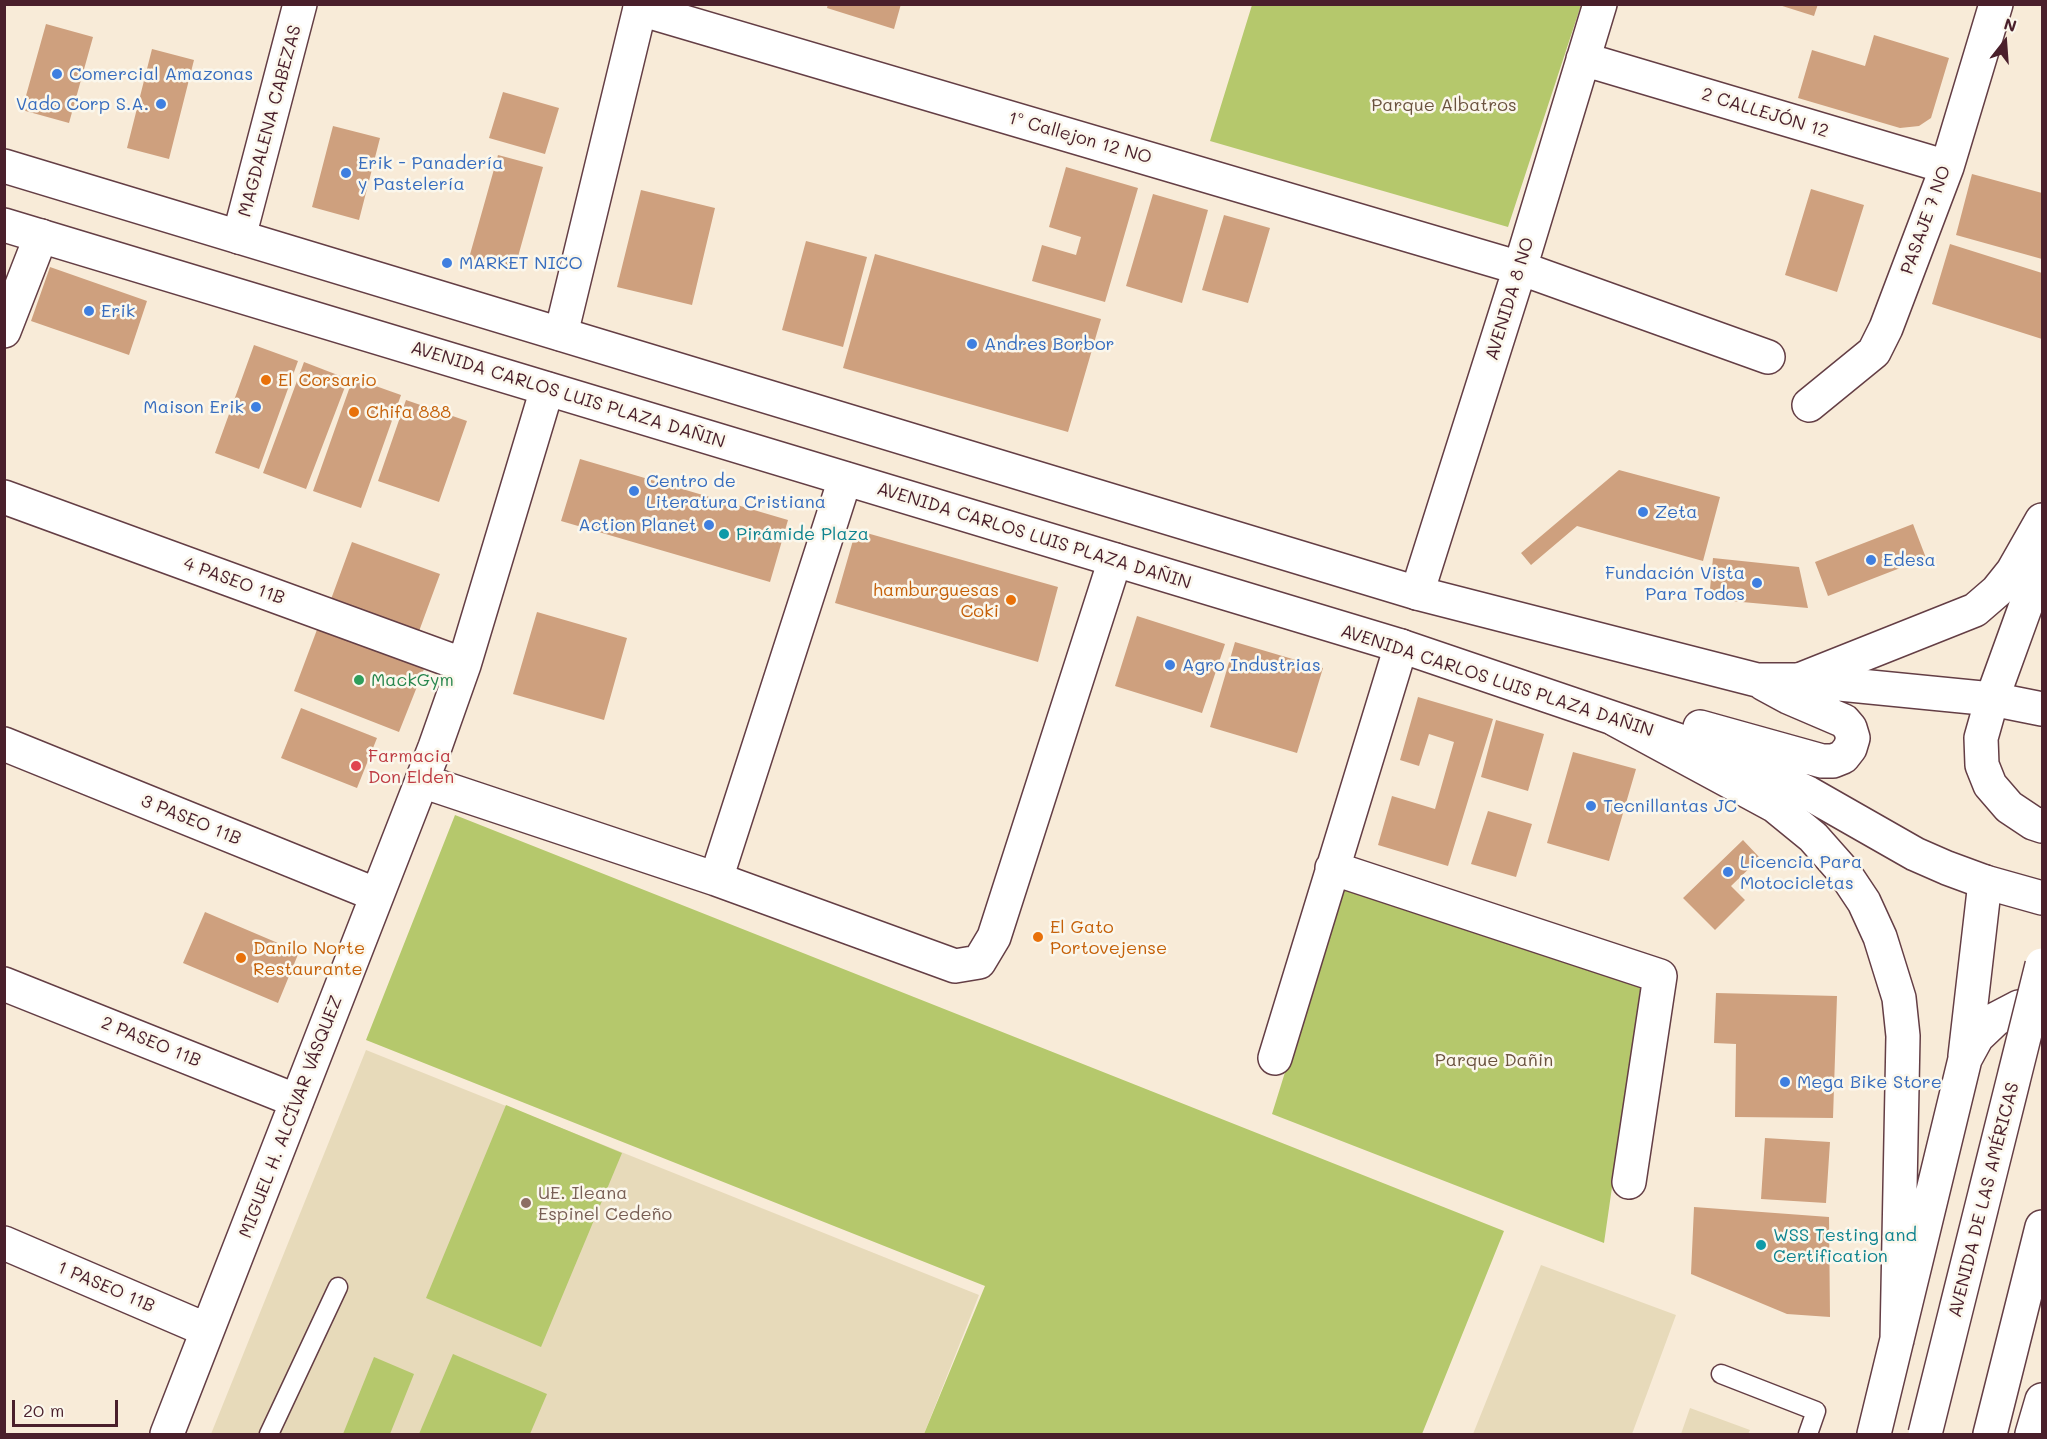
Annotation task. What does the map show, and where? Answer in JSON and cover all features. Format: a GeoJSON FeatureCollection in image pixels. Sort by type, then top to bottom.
{"type":"FeatureCollection","features":[{"type":"Feature","properties":{"kind":"street","name":"MAGDALENA CABEZAS"},"geometry":{"type":"LineString","coordinates":[[239,237],[300,4]]}},
{"type":"Feature","properties":{"kind":"street","name":"AVENIDA 8 NO"},"geometry":{"type":"LineString","coordinates":[[1417,592],[1520,268],[1600,4]]}},
{"type":"Feature","properties":{"kind":"street","name":"PASAJE 7 NO"},"geometry":{"type":"LineString","coordinates":[[1809,405],[1874,351],[1886,328],[1947,167],[1996,4]]}},
{"type":"Feature","properties":{"kind":"street"},"geometry":{"type":"LineString","coordinates":[[561,334],[640,7]]}},
{"type":"Feature","properties":{"kind":"street","name":"1º Callejon 12 NO"},"geometry":{"type":"LineString","coordinates":[[640,7],[1520,268]]}},
{"type":"Feature","properties":{"kind":"street","name":"2 CALLEJÓN 12"},"geometry":{"type":"LineString","coordinates":[[1583,59],[1947,167]]}},
{"type":"Feature","properties":{"kind":"street"},"geometry":{"type":"LineString","coordinates":[[4,166],[1417,592],[1757,680],[1788,697],[1844,721],[1850,728],[1853,738],[1850,748],[1843,756],[1833,761],[1822,761],[1658,716],[1555,698]]}},
{"type":"Feature","properties":{"kind":"street","name":"AVENIDA CARLOS LUIS PLAZA DAÑIN"},"geometry":{"type":"LineString","coordinates":[[4,225],[1401,646],[1713,752],[1761,771],[1808,794],[1915,854],[1985,882],[2043,898]]}},
{"type":"Feature","properties":{"kind":"street"},"geometry":{"type":"LineString","coordinates":[[4,331],[41,236]]}},
{"type":"Feature","properties":{"kind":"street"},"geometry":{"type":"LineString","coordinates":[[1520,268],[1768,357]]}},
{"type":"Feature","properties":{"kind":"street","name":"MIGUEL H. ALCÍVAR VÁSQUEZ"},"geometry":{"type":"LineString","coordinates":[[167,1434],[422,781],[464,665],[547,389]]}},
{"type":"Feature","properties":{"kind":"street"},"geometry":{"type":"LineString","coordinates":[[716,879],[845,479]]}},
{"type":"Feature","properties":{"kind":"street","name":"4 PASEO 11B"},"geometry":{"type":"LineString","coordinates":[[4,497],[464,665]]}},
{"type":"Feature","properties":{"kind":"street"},"geometry":{"type":"LineString","coordinates":[[1799,680],[1976,610],[1997,591],[2013,571],[2043,520]]}},
{"type":"Feature","properties":{"kind":"street"},"geometry":{"type":"LineString","coordinates":[[422,781],[716,879],[955,966],[979,962],[994,937],[1115,560]]}},
{"type":"Feature","properties":{"kind":"street"},"geometry":{"type":"LineString","coordinates":[[2043,561],[1992,699],[1981,738],[1982,765],[1990,786],[2009,807],[2043,826]]}},
{"type":"Feature","properties":{"kind":"street"},"geometry":{"type":"LineString","coordinates":[[1275,1058],[1401,646]]}},
{"type":"Feature","properties":{"kind":"street"},"geometry":{"type":"LineString","coordinates":[[1757,680],[1799,680],[1992,699],[2043,709]]}},
{"type":"Feature","properties":{"kind":"street"},"geometry":{"type":"LineString","coordinates":[[1616,720],[1775,806],[1813,837],[1844,872],[1864,902],[1880,937],[1899,998],[1903,1036],[1897,1340]]}},
{"type":"Feature","properties":{"kind":"street","name":"3 PASEO 11B"},"geometry":{"type":"LineString","coordinates":[[4,744],[377,895]]}},
{"type":"Feature","properties":{"kind":"street"},"geometry":{"type":"LineString","coordinates":[[1332,868],[1660,976],[1629,1182]]}},
{"type":"Feature","properties":{"kind":"street"},"geometry":{"type":"LineString","coordinates":[[1874,1434],[1965,1059],[1985,882]]}},
{"type":"Feature","properties":{"kind":"street","name":"AVENIDA DE LAS AMÉRICAS"},"geometry":{"type":"LineString","coordinates":[[1924,1434],[2043,964]]}},
{"type":"Feature","properties":{"kind":"street","name":"2 PASEO 11B"},"geometry":{"type":"LineString","coordinates":[[4,984],[297,1101]]}},
{"type":"Feature","properties":{"kind":"street"},"geometry":{"type":"LineString","coordinates":[[1965,1059],[1977,1036],[1996,1018],[2019,1007],[2043,1005]]}},
{"type":"Feature","properties":{"kind":"street"},"geometry":{"type":"LineString","coordinates":[[1990,1434],[2043,1227]]}},
{"type":"Feature","properties":{"kind":"street","name":"1 PASEO 11B"},"geometry":{"type":"LineString","coordinates":[[4,1243],[207,1330]]}},
{"type":"Feature","properties":{"kind":"street"},"geometry":{"type":"LineString","coordinates":[[2032,1434],[2043,1400]]}},
{"type":"Feature","properties":{"kind":"lane"},"geometry":{"type":"LineString","coordinates":[[269,1434],[338,1287]]}},
{"type":"Feature","properties":{"kind":"lane"},"geometry":{"type":"LineString","coordinates":[[1721,1374],[1816,1411],[1808,1434]]}},
{"type":"Feature","properties":{"kind":"shaded area","name":"UE. Ileana Espinel Cedeño"},"geometry":{"type":"Polygon","coordinates":[[[366,1050],[979,1295],[924,1434],[211,1434],[366,1050]]]}},
{"type":"Feature","properties":{"kind":"shaded area"},"geometry":{"type":"Polygon","coordinates":[[[1541,1265],[1676,1315],[1632,1434],[1473,1434],[1541,1265]]]}},
{"type":"Feature","properties":{"kind":"shaded area"},"geometry":{"type":"Polygon","coordinates":[[[1690,1408],[1750,1430],[1748,1434],[1681,1434],[1690,1408]]]}},
{"type":"Feature","properties":{"kind":"green space","name":"Parque Albatros"},"geometry":{"type":"Polygon","coordinates":[[[1252,5],[1581,5],[1508,227],[1210,141],[1252,5]]]}},
{"type":"Feature","properties":{"kind":"green space"},"geometry":{"type":"Polygon","coordinates":[[[455,815],[1504,1231],[1422,1434],[924,1434],[985,1286],[366,1040],[455,815]]]}},
{"type":"Feature","properties":{"kind":"green space","name":"Parque Dañin"},"geometry":{"type":"Polygon","coordinates":[[[1347,873],[1643,971],[1604,1243],[1272,1114],[1347,873]]]}},
{"type":"Feature","properties":{"kind":"green space"},"geometry":{"type":"Polygon","coordinates":[[[506,1105],[622,1153],[541,1347],[426,1298],[506,1105]]]}},
{"type":"Feature","properties":{"kind":"green space"},"geometry":{"type":"Polygon","coordinates":[[[453,1354],[547,1394],[530,1434],[419,1434],[453,1354]]]}},
{"type":"Feature","properties":{"kind":"green space"},"geometry":{"type":"Polygon","coordinates":[[[374,1357],[414,1374],[390,1434],[343,1434],[374,1357]]]}},
{"type":"Feature","properties":{"kind":"building"},"geometry":{"type":"Polygon","coordinates":[[[828,4],[901,4],[894,29],[827,8],[828,4]]]}},
{"type":"Feature","properties":{"kind":"building"},"geometry":{"type":"Polygon","coordinates":[[[1776,4],[1818,4],[1814,16],[1776,4]]]}},
{"type":"Feature","properties":{"kind":"building","name":"Comercial Amazonas"},"geometry":{"type":"Polygon","coordinates":[[[46,24],[93,37],[69,123],[22,110],[46,24]]]}},
{"type":"Feature","properties":{"kind":"building"},"geometry":{"type":"Polygon","coordinates":[[[1874,35],[1949,58],[1931,118],[1919,126],[1900,128],[1798,98],[1812,50],[1865,66],[1874,35]]]}},
{"type":"Feature","properties":{"kind":"building","name":"Vado Corp S.A."},"geometry":{"type":"Polygon","coordinates":[[[152,49],[194,60],[169,159],[127,148],[152,49]]]}},
{"type":"Feature","properties":{"kind":"building"},"geometry":{"type":"Polygon","coordinates":[[[503,92],[559,108],[545,154],[489,138],[503,92]]]}},
{"type":"Feature","properties":{"kind":"building","name":"Erik - Panadería y Pastelería"},"geometry":{"type":"Polygon","coordinates":[[[333,126],[380,138],[359,220],[312,207],[333,126]]]}},
{"type":"Feature","properties":{"kind":"building"},"geometry":{"type":"Polygon","coordinates":[[[498,155],[543,167],[514,271],[469,258],[498,155]]]}},
{"type":"Feature","properties":{"kind":"building"},"geometry":{"type":"Polygon","coordinates":[[[1066,167],[1138,188],[1105,302],[1032,281],[1042,245],[1076,255],[1081,237],[1049,227],[1066,167]]]}},
{"type":"Feature","properties":{"kind":"building"},"geometry":{"type":"Polygon","coordinates":[[[1972,174],[2042,193],[2042,259],[1956,235],[1972,174]]]}},
{"type":"Feature","properties":{"kind":"building"},"geometry":{"type":"Polygon","coordinates":[[[1811,189],[1864,205],[1837,292],[1785,275],[1811,189]]]}},
{"type":"Feature","properties":{"kind":"building"},"geometry":{"type":"Polygon","coordinates":[[[641,190],[715,208],[692,305],[617,287],[641,190]]]}},
{"type":"Feature","properties":{"kind":"building"},"geometry":{"type":"Polygon","coordinates":[[[1153,194],[1208,210],[1182,303],[1126,286],[1153,194]]]}},
{"type":"Feature","properties":{"kind":"building"},"geometry":{"type":"Polygon","coordinates":[[[1224,215],[1270,228],[1248,303],[1202,290],[1224,215]]]}},
{"type":"Feature","properties":{"kind":"building"},"geometry":{"type":"Polygon","coordinates":[[[806,241],[867,257],[843,347],[782,330],[806,241]]]}},
{"type":"Feature","properties":{"kind":"building"},"geometry":{"type":"Polygon","coordinates":[[[1950,244],[2042,273],[2042,339],[1932,304],[1950,244]]]}},
{"type":"Feature","properties":{"kind":"building","name":"Andres Borbor"},"geometry":{"type":"Polygon","coordinates":[[[875,254],[1101,319],[1068,432],[843,368],[875,254]]]}},
{"type":"Feature","properties":{"kind":"building","name":"Erik"},"geometry":{"type":"Polygon","coordinates":[[[50,267],[147,301],[129,355],[31,321],[50,267]]]}},
{"type":"Feature","properties":{"kind":"building","name":"Maison Erik"},"geometry":{"type":"Polygon","coordinates":[[[254,345],[298,361],[259,469],[215,453],[254,345]]]}},
{"type":"Feature","properties":{"kind":"building"},"geometry":{"type":"Polygon","coordinates":[[[304,362],[348,379],[306,489],[263,473],[304,362]]]}},
{"type":"Feature","properties":{"kind":"building"},"geometry":{"type":"Polygon","coordinates":[[[353,378],[401,395],[361,508],[313,491],[353,378]]]}},
{"type":"Feature","properties":{"kind":"building"},"geometry":{"type":"Polygon","coordinates":[[[406,400],[467,421],[439,502],[378,481],[406,400]]]}},
{"type":"Feature","properties":{"kind":"building"},"geometry":{"type":"Polygon","coordinates":[[[580,459],[788,520],[770,582],[561,521],[580,459]]]}},
{"type":"Feature","properties":{"kind":"building","name":"Zeta"},"geometry":{"type":"Polygon","coordinates":[[[1619,470],[1720,497],[1703,561],[1577,526],[1531,565],[1521,553],[1619,470]]]}},
{"type":"Feature","properties":{"kind":"building","name":"Edesa"},"geometry":{"type":"Polygon","coordinates":[[[1913,524],[1926,558],[1828,596],[1815,562],[1913,524]]]}},
{"type":"Feature","properties":{"kind":"building"},"geometry":{"type":"Polygon","coordinates":[[[856,530],[1058,587],[1038,662],[835,603],[856,530]]]}},
{"type":"Feature","properties":{"kind":"building"},"geometry":{"type":"Polygon","coordinates":[[[352,542],[440,574],[418,634],[330,602],[352,542]]]}},
{"type":"Feature","properties":{"kind":"building","name":"Fundación Vista Para Todos"},"geometry":{"type":"Polygon","coordinates":[[[1713,558],[1799,567],[1808,608],[1709,599],[1713,558]]]}},
{"type":"Feature","properties":{"kind":"building"},"geometry":{"type":"Polygon","coordinates":[[[537,612],[627,638],[604,720],[513,694],[537,612]]]}},
{"type":"Feature","properties":{"kind":"building","name":"Agro Industrias"},"geometry":{"type":"Polygon","coordinates":[[[1137,616],[1225,644],[1202,713],[1115,686],[1137,616]]]}},
{"type":"Feature","properties":{"kind":"building","name":"MackGym"},"geometry":{"type":"Polygon","coordinates":[[[318,627],[424,669],[399,732],[294,691],[318,627]]]}},
{"type":"Feature","properties":{"kind":"building"},"geometry":{"type":"Polygon","coordinates":[[[1235,642],[1323,668],[1297,753],[1210,727],[1235,642]]]}},
{"type":"Feature","properties":{"kind":"building"},"geometry":{"type":"Polygon","coordinates":[[[1418,697],[1493,719],[1448,866],[1378,845],[1392,796],[1435,809],[1454,742],[1429,734],[1419,766],[1400,760],[1418,697]]]}},
{"type":"Feature","properties":{"kind":"building"},"geometry":{"type":"Polygon","coordinates":[[[301,708],[377,738],[357,788],[281,758],[301,708]]]}},
{"type":"Feature","properties":{"kind":"building"},"geometry":{"type":"Polygon","coordinates":[[[1496,720],[1544,734],[1528,791],[1481,777],[1496,720]]]}},
{"type":"Feature","properties":{"kind":"building","name":"Tecnillantas JC"},"geometry":{"type":"Polygon","coordinates":[[[1573,752],[1636,769],[1609,861],[1547,843],[1573,752]]]}},
{"type":"Feature","properties":{"kind":"building"},"geometry":{"type":"Polygon","coordinates":[[[1488,811],[1532,824],[1516,877],[1471,864],[1488,811]]]}},
{"type":"Feature","properties":{"kind":"building","name":"Licencia Para Motocicletas"},"geometry":{"type":"Polygon","coordinates":[[[1743,840],[1760,858],[1731,886],[1745,900],[1715,930],[1683,898],[1743,840]]]}},
{"type":"Feature","properties":{"kind":"building","name":"Danilo Norte Restaurante"},"geometry":{"type":"Polygon","coordinates":[[[205,912],[299,952],[278,1003],[183,963],[205,912]]]}},
{"type":"Feature","properties":{"kind":"building"},"geometry":{"type":"Polygon","coordinates":[[[1716,993],[1837,996],[1833,1118],[1735,1117],[1736,1044],[1714,1043],[1716,993]]]}},
{"type":"Feature","properties":{"kind":"building"},"geometry":{"type":"Polygon","coordinates":[[[1765,1138],[1830,1142],[1826,1203],[1761,1199],[1765,1138]]]}},
{"type":"Feature","properties":{"kind":"building","name":"WSS Testing and Certification"},"geometry":{"type":"Polygon","coordinates":[[[1694,1207],[1829,1217],[1830,1317],[1787,1314],[1691,1274],[1694,1207]]]}},
{"type":"Feature","properties":{"kind":"place","name":"Comercial Amazonas"},"geometry":{"type":"Point","coordinates":[57,74]}},
{"type":"Feature","properties":{"kind":"place","name":"Vado Corp S.A."},"geometry":{"type":"Point","coordinates":[161,104]}},
{"type":"Feature","properties":{"kind":"place","name":"Erik - Panadería y Pastelería"},"geometry":{"type":"Point","coordinates":[346,173]}},
{"type":"Feature","properties":{"kind":"place","name":"MARKET NICO"},"geometry":{"type":"Point","coordinates":[447,263]}},
{"type":"Feature","properties":{"kind":"place","name":"Erik"},"geometry":{"type":"Point","coordinates":[89,311]}},
{"type":"Feature","properties":{"kind":"place","name":"Andres Borbor"},"geometry":{"type":"Point","coordinates":[972,344]}},
{"type":"Feature","properties":{"kind":"place","name":"El Corsario"},"geometry":{"type":"Point","coordinates":[266,380]}},
{"type":"Feature","properties":{"kind":"place","name":"Maison Erik"},"geometry":{"type":"Point","coordinates":[256,407]}},
{"type":"Feature","properties":{"kind":"place","name":"Chifa 888"},"geometry":{"type":"Point","coordinates":[354,412]}},
{"type":"Feature","properties":{"kind":"place","name":"Centro de Literatura Cristiana"},"geometry":{"type":"Point","coordinates":[634,491]}},
{"type":"Feature","properties":{"kind":"place","name":"Zeta"},"geometry":{"type":"Point","coordinates":[1643,512]}},
{"type":"Feature","properties":{"kind":"place","name":"Action Planet"},"geometry":{"type":"Point","coordinates":[709,525]}},
{"type":"Feature","properties":{"kind":"place","name":"Pirámide Plaza"},"geometry":{"type":"Point","coordinates":[724,534]}},
{"type":"Feature","properties":{"kind":"place","name":"Edesa"},"geometry":{"type":"Point","coordinates":[1871,560]}},
{"type":"Feature","properties":{"kind":"place","name":"Fundación Vista Para Todos"},"geometry":{"type":"Point","coordinates":[1757,583]}},
{"type":"Feature","properties":{"kind":"place","name":"hamburguesas Coki"},"geometry":{"type":"Point","coordinates":[1011,600]}},
{"type":"Feature","properties":{"kind":"place","name":"Agro Industrias"},"geometry":{"type":"Point","coordinates":[1170,665]}},
{"type":"Feature","properties":{"kind":"place","name":"MackGym"},"geometry":{"type":"Point","coordinates":[359,680]}},
{"type":"Feature","properties":{"kind":"place","name":"Farmacia Don Elden"},"geometry":{"type":"Point","coordinates":[356,766]}},
{"type":"Feature","properties":{"kind":"place","name":"Tecnillantas JC"},"geometry":{"type":"Point","coordinates":[1591,806]}},
{"type":"Feature","properties":{"kind":"place","name":"Licencia Para Motocicletas"},"geometry":{"type":"Point","coordinates":[1728,872]}},
{"type":"Feature","properties":{"kind":"place","name":"El Gato Portovejense"},"geometry":{"type":"Point","coordinates":[1038,937]}},
{"type":"Feature","properties":{"kind":"place","name":"Danilo Norte Restaurante"},"geometry":{"type":"Point","coordinates":[241,958]}},
{"type":"Feature","properties":{"kind":"place","name":"Mega Bike Store"},"geometry":{"type":"Point","coordinates":[1785,1082]}},
{"type":"Feature","properties":{"kind":"place","name":"UE. Ileana Espinel Cedeño"},"geometry":{"type":"Point","coordinates":[526,1203]}},
{"type":"Feature","properties":{"kind":"place","name":"WSS Testing and Certification"},"geometry":{"type":"Point","coordinates":[1761,1245]}}]}
